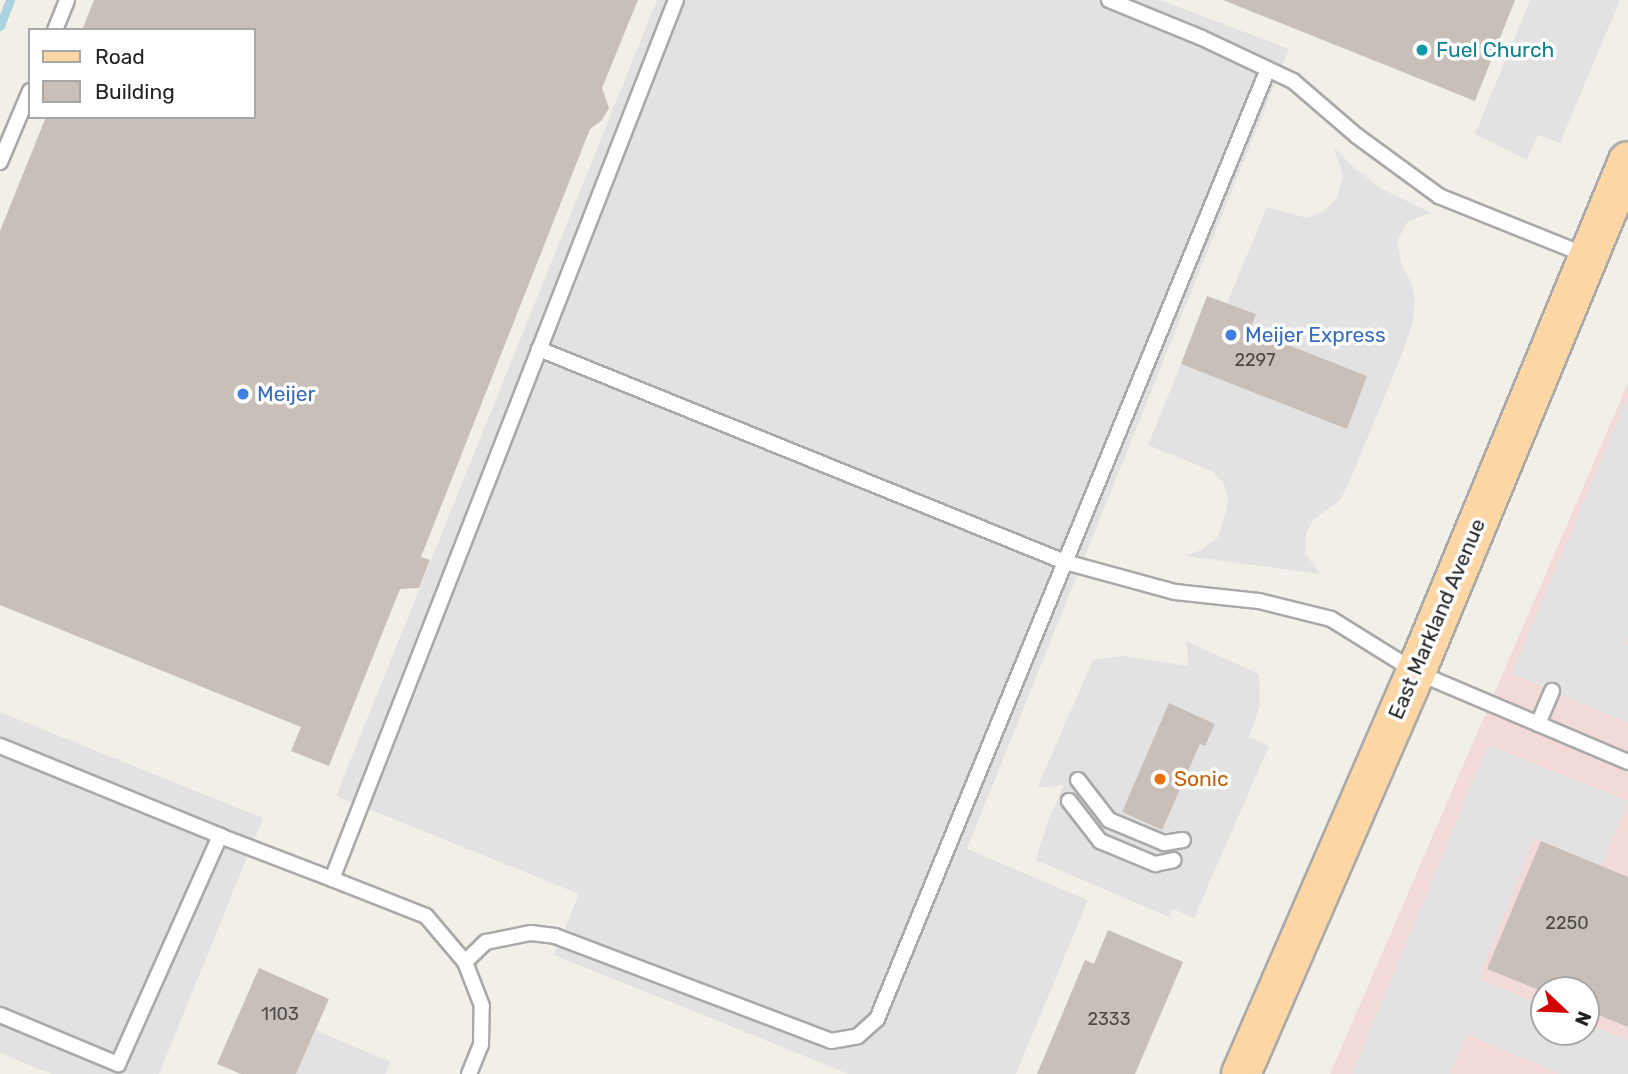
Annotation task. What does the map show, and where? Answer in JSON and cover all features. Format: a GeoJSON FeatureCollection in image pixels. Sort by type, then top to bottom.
{"type":"FeatureCollection","features":[{"type":"Feature","properties":{"kind":"main road","name":"East Markland Avenue"},"geometry":{"type":"LineString","coordinates":[[1241,1074],[1416,672],[1588,256],[1621,199],[1628,161]]}},
{"type":"Feature","properties":{"kind":"lane"},"geometry":{"type":"LineString","coordinates":[[56,28],[67,0]]}},
{"type":"Feature","properties":{"kind":"lane"},"geometry":{"type":"LineString","coordinates":[[332,878],[676,0]]}},
{"type":"Feature","properties":{"kind":"lane"},"geometry":{"type":"LineString","coordinates":[[1109,0],[1202,38],[1293,81],[1357,136],[1439,196],[1588,256]]}},
{"type":"Feature","properties":{"kind":"lane"},"geometry":{"type":"LineString","coordinates":[[465,961],[486,942],[531,933],[555,936],[831,1041],[858,1036],[877,1018],[1268,69]]}},
{"type":"Feature","properties":{"kind":"lane"},"geometry":{"type":"LineString","coordinates":[[0,162],[28,96]]}},
{"type":"Feature","properties":{"kind":"lane"},"geometry":{"type":"LineString","coordinates":[[539,349],[1065,562],[1175,592],[1259,601],[1331,619],[1416,672],[1628,762]]}},
{"type":"Feature","properties":{"kind":"lane"},"geometry":{"type":"LineString","coordinates":[[1538,724],[1552,691]]}},
{"type":"Feature","properties":{"kind":"lane"},"geometry":{"type":"LineString","coordinates":[[0,746],[426,916],[465,961],[482,1006],[481,1045],[469,1074]]}},
{"type":"Feature","properties":{"kind":"lane"},"geometry":{"type":"LineString","coordinates":[[1077,780],[1109,820],[1164,843],[1183,840]]}},
{"type":"Feature","properties":{"kind":"lane"},"geometry":{"type":"LineString","coordinates":[[1069,801],[1100,841],[1155,864],[1174,860]]}},
{"type":"Feature","properties":{"kind":"lane"},"geometry":{"type":"LineString","coordinates":[[0,1015],[118,1064],[220,836]]}},
{"type":"Feature","properties":{"kind":"shaded area"},"geometry":{"type":"Polygon","coordinates":[[[657,0],[1160,0],[1289,49],[967,849],[1088,900],[1016,1074],[849,1074],[554,955],[579,894],[336,796],[657,0]]]}},
{"type":"Feature","properties":{"kind":"shaded area"},"geometry":{"type":"Polygon","coordinates":[[[1530,0],[1620,0],[1560,143],[1538,135],[1527,160],[1475,134],[1530,0]]]}},
{"type":"Feature","properties":{"kind":"shaded area"},"geometry":{"type":"Polygon","coordinates":[[[1333,146],[1380,188],[1432,213],[1408,221],[1397,241],[1402,266],[1411,282],[1415,299],[1412,324],[1402,354],[1340,500],[1313,520],[1306,533],[1305,553],[1320,574],[1186,556],[1201,550],[1217,538],[1227,510],[1228,497],[1224,484],[1212,471],[1148,445],[1181,364],[1346,428],[1367,376],[1250,330],[1256,314],[1227,303],[1267,207],[1307,218],[1324,211],[1337,197],[1343,176],[1333,146]]]}},
{"type":"Feature","properties":{"kind":"shaded area"},"geometry":{"type":"Polygon","coordinates":[[[1628,383],[1628,1074],[1330,1074],[1628,383]]]}},
{"type":"Feature","properties":{"kind":"shaded area"},"geometry":{"type":"Polygon","coordinates":[[[1628,396],[1628,638],[1625,645],[1628,646],[1628,723],[1512,674],[1628,396]]]}},
{"type":"Feature","properties":{"kind":"shaded area"},"geometry":{"type":"Polygon","coordinates":[[[1186,641],[1259,674],[1260,705],[1249,737],[1269,746],[1194,918],[1173,909],[1169,917],[1036,860],[1046,826],[1064,785],[1037,788],[1093,660],[1123,656],[1189,666],[1186,641]],[[1169,704],[1122,812],[1162,830],[1200,744],[1205,746],[1214,723],[1169,704]]]}},
{"type":"Feature","properties":{"kind":"shaded area"},"geometry":{"type":"Polygon","coordinates":[[[0,712],[263,818],[159,1074],[52,1074],[0,1053],[0,712]]]}},
{"type":"Feature","properties":{"kind":"shaded area"},"geometry":{"type":"Polygon","coordinates":[[[1488,745],[1628,801],[1602,866],[1534,838],[1479,979],[1530,1000],[1530,1046],[1600,1046],[1600,1029],[1628,1040],[1628,1074],[1560,1074],[1467,1034],[1450,1074],[1352,1074],[1488,745]]]}},
{"type":"Feature","properties":{"kind":"shaded area"},"geometry":{"type":"Polygon","coordinates":[[[316,1030],[390,1062],[385,1074],[296,1074],[316,1030]]]}},
{"type":"Feature","properties":{"kind":"building","name":"Meijer"},"geometry":{"type":"Polygon","coordinates":[[[94,0],[638,0],[602,88],[609,108],[602,120],[590,129],[421,557],[430,560],[419,588],[400,589],[329,766],[291,751],[301,727],[0,605],[0,231],[45,119],[256,119],[256,28],[83,28],[94,0]]]}},
{"type":"Feature","properties":{"kind":"building","name":"Fuel Church"},"geometry":{"type":"Polygon","coordinates":[[[1223,0],[1515,0],[1475,101],[1223,0]]]}},
{"type":"Feature","properties":{"kind":"building"},"geometry":{"type":"Polygon","coordinates":[[[1207,296],[1256,314],[1250,330],[1367,376],[1347,429],[1181,364],[1207,296]]]}},
{"type":"Feature","properties":{"kind":"building","name":"Sonic"},"geometry":{"type":"Polygon","coordinates":[[[1169,703],[1215,724],[1205,746],[1200,744],[1162,830],[1122,812],[1169,703]]]}},
{"type":"Feature","properties":{"kind":"building"},"geometry":{"type":"Polygon","coordinates":[[[1541,841],[1628,877],[1628,1027],[1600,1016],[1600,976],[1530,976],[1530,986],[1487,969],[1541,841]]]}},
{"type":"Feature","properties":{"kind":"building"},"geometry":{"type":"Polygon","coordinates":[[[1108,930],[1183,962],[1135,1074],[1037,1074],[1085,960],[1094,964],[1108,930]]]}},
{"type":"Feature","properties":{"kind":"building"},"geometry":{"type":"Polygon","coordinates":[[[259,968],[329,999],[296,1074],[241,1074],[217,1064],[259,968]]]}},
{"type":"Feature","properties":{"kind":"waterway"},"geometry":{"type":"LineString","coordinates":[[0,26],[10,0]]}},
{"type":"Feature","properties":{"kind":"place","name":"Fuel Church"},"geometry":{"type":"Point","coordinates":[1422,50]}},
{"type":"Feature","properties":{"kind":"place","name":"Meijer Express"},"geometry":{"type":"Point","coordinates":[1231,335]}},
{"type":"Feature","properties":{"kind":"place","name":"Meijer"},"geometry":{"type":"Point","coordinates":[243,394]}},
{"type":"Feature","properties":{"kind":"place","name":"Sonic"},"geometry":{"type":"Point","coordinates":[1160,779]}}]}
